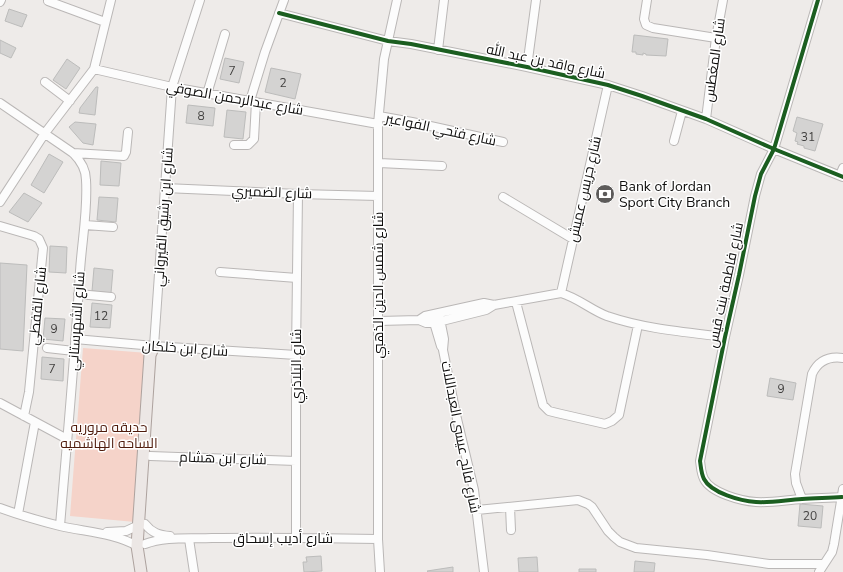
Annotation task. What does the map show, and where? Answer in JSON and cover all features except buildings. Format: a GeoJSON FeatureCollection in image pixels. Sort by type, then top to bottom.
{"type":"FeatureCollection","features":[{"type":"Feature","properties":{"kind":"main road","name":"شارع ابن رشيق القيرواني"},"geometry":{"type":"LineString","coordinates":[[142,524],[150,456],[155,353],[154,346]]}},
{"type":"Feature","properties":{"kind":"main road","name":"شارع ابن رشيق القيرواني"},"geometry":{"type":"LineString","coordinates":[[142,524],[150,355],[154,346]]}},
{"type":"Feature","properties":{"kind":"main road"},"geometry":{"type":"LineString","coordinates":[[141,572],[142,524]]}},
{"type":"Feature","properties":{"kind":"main road"},"geometry":{"type":"LineString","coordinates":[[141,545],[148,572]]}},
{"type":"Feature","properties":{"kind":"street"},"geometry":{"type":"LineString","coordinates":[[0,202],[45,133],[94,69],[111,0]]}},
{"type":"Feature","properties":{"kind":"street","name":"شارع ابن رشيق القيرواني"},"geometry":{"type":"LineString","coordinates":[[154,346],[172,87],[200,0]]}},
{"type":"Feature","properties":{"kind":"street"},"geometry":{"type":"LineString","coordinates":[[234,145],[248,145],[254,139],[253,102],[265,52],[284,0]]}},
{"type":"Feature","properties":{"kind":"street","name":"شارع شمس الدين الذهبي"},"geometry":{"type":"LineString","coordinates":[[380,572],[378,539],[378,120],[381,77],[397,0]]}},
{"type":"Feature","properties":{"kind":"street"},"geometry":{"type":"LineString","coordinates":[[438,50],[444,0]]}},
{"type":"Feature","properties":{"kind":"street"},"geometry":{"type":"LineString","coordinates":[[526,67],[536,0]]}},
{"type":"Feature","properties":{"kind":"street"},"geometry":{"type":"LineString","coordinates":[[647,0],[644,19],[646,26],[716,38]]}},
{"type":"Feature","properties":{"kind":"street","name":"شارع المغطس"},"geometry":{"type":"LineString","coordinates":[[706,119],[716,38],[723,0]]}},
{"type":"Feature","properties":{"kind":"street","name":"شارع فاطمة بنت قيس"},"geometry":{"type":"LineString","coordinates":[[818,0],[774,149],[761,174],[755,196],[739,275],[724,337],[700,461],[705,480],[715,490],[734,498],[755,502],[780,502],[802,498],[842,497]]}},
{"type":"Feature","properties":{"kind":"street"},"geometry":{"type":"LineString","coordinates":[[48,1],[106,22]]}},
{"type":"Feature","properties":{"kind":"street","name":"شارع واقد بن عبد الله"},"geometry":{"type":"LineString","coordinates":[[279,13],[388,41],[526,67],[608,85],[706,119],[774,149],[842,173]]}},
{"type":"Feature","properties":{"kind":"street"},"geometry":{"type":"LineString","coordinates":[[207,94],[225,34]]}},
{"type":"Feature","properties":{"kind":"street","name":"شارع عبدالرحمن الصوفي"},"geometry":{"type":"LineString","coordinates":[[94,69],[207,94],[378,120]]}},
{"type":"Feature","properties":{"kind":"street"},"geometry":{"type":"LineString","coordinates":[[44,82],[70,100]]}},
{"type":"Feature","properties":{"kind":"street","name":"شارع جريس عميش"},"geometry":{"type":"LineString","coordinates":[[561,293],[608,85]]}},
{"type":"Feature","properties":{"kind":"street","name":"شارع الشهرستاني"},"geometry":{"type":"LineString","coordinates":[[0,103],[74,153],[78,157],[86,178],[84,224],[60,526]]}},
{"type":"Feature","properties":{"kind":"street"},"geometry":{"type":"LineString","coordinates":[[674,141],[682,111]]}},
{"type":"Feature","properties":{"kind":"street","name":"شارع فتحي الفواعير"},"geometry":{"type":"LineString","coordinates":[[378,120],[412,122],[503,142]]}},
{"type":"Feature","properties":{"kind":"street"},"geometry":{"type":"LineString","coordinates":[[74,153],[124,156],[126,152],[128,132]]}},
{"type":"Feature","properties":{"kind":"street"},"geometry":{"type":"LineString","coordinates":[[379,163],[442,166]]}},
{"type":"Feature","properties":{"kind":"street","name":"شارع الضميري"},"geometry":{"type":"LineString","coordinates":[[165,188],[378,196]]}},
{"type":"Feature","properties":{"kind":"street","name":"شارع البلاذري"},"geometry":{"type":"LineString","coordinates":[[296,538],[298,194]]}},
{"type":"Feature","properties":{"kind":"street"},"geometry":{"type":"LineString","coordinates":[[503,197],[573,238]]}},
{"type":"Feature","properties":{"kind":"street"},"geometry":{"type":"LineString","coordinates":[[84,224],[113,227]]}},
{"type":"Feature","properties":{"kind":"street","name":"شارع القفطي"},"geometry":{"type":"LineString","coordinates":[[0,226],[40,239],[43,248],[29,392],[24,416]]}},
{"type":"Feature","properties":{"kind":"street"},"geometry":{"type":"LineString","coordinates":[[220,272],[297,278]]}},
{"type":"Feature","properties":{"kind":"street"},"geometry":{"type":"LineString","coordinates":[[379,321],[419,320],[425,316],[437,318],[484,303],[494,305],[561,293],[596,312],[638,325],[724,337]]}},
{"type":"Feature","properties":{"kind":"street"},"geometry":{"type":"LineString","coordinates":[[78,294],[111,297]]}},
{"type":"Feature","properties":{"kind":"street"},"geometry":{"type":"LineString","coordinates":[[516,302],[543,405],[557,413],[605,424],[612,421],[618,415],[638,325]]}},
{"type":"Feature","properties":{"kind":"street","name":"شارع فالح عيسى العبداللات"},"geometry":{"type":"LineString","coordinates":[[437,318],[439,340],[443,350],[457,419],[474,490],[484,572]]}},
{"type":"Feature","properties":{"kind":"street","name":"شارع ابن خلكان"},"geometry":{"type":"LineString","coordinates":[[75,339],[154,346],[296,355]]}},
{"type":"Feature","properties":{"kind":"street"},"geometry":{"type":"LineString","coordinates":[[47,348],[74,351]]}},
{"type":"Feature","properties":{"kind":"street"},"geometry":{"type":"LineString","coordinates":[[802,498],[796,483],[795,474],[812,374],[817,365],[821,362],[829,358],[843,358]]}},
{"type":"Feature","properties":{"kind":"street"},"geometry":{"type":"LineString","coordinates":[[0,403],[67,439]]}},
{"type":"Feature","properties":{"kind":"street"},"geometry":{"type":"LineString","coordinates":[[18,514],[35,422]]}},
{"type":"Feature","properties":{"kind":"street","name":"شارع ابن هشام"},"geometry":{"type":"LineString","coordinates":[[150,456],[296,461]]}},
{"type":"Feature","properties":{"kind":"street"},"geometry":{"type":"LineString","coordinates":[[819,572],[832,552],[841,511],[843,489]]}},
{"type":"Feature","properties":{"kind":"street"},"geometry":{"type":"LineString","coordinates":[[477,510],[578,500],[592,507],[608,531],[620,542],[636,548],[692,553],[769,564],[823,564]]}},
{"type":"Feature","properties":{"kind":"street"},"geometry":{"type":"LineString","coordinates":[[510,507],[511,530]]}},
{"type":"Feature","properties":{"kind":"street"},"geometry":{"type":"LineString","coordinates":[[0,508],[60,526],[99,533],[141,545]]}},
{"type":"Feature","properties":{"kind":"street"},"geometry":{"type":"LineString","coordinates":[[99,533],[126,531],[142,524]]}},
{"type":"Feature","properties":{"kind":"street","name":"شارع أديب إسحاق"},"geometry":{"type":"LineString","coordinates":[[142,524],[157,534],[189,539]]}},
{"type":"Feature","properties":{"kind":"street"},"geometry":{"type":"LineString","coordinates":[[189,539],[194,572]]}},
{"type":"Feature","properties":{"kind":"street","name":"شارع أديب إسحاق"},"geometry":{"type":"LineString","coordinates":[[141,545],[155,541],[189,539],[378,539]]}},
{"type":"Feature","properties":{"kind":"green space","name":"حديقه مروريه الساحه الهاشميه"},"geometry":{"type":"Polygon","coordinates":[[[83,348],[148,353],[135,522],[70,516],[83,348]]]}},
{"type":"Feature","properties":{"kind":"cycle path"},"geometry":{"type":"LineString","coordinates":[[818,0],[774,149],[761,174],[755,196],[700,461],[702,474],[708,484],[720,492],[743,500],[767,502],[842,497]]}},
{"type":"Feature","properties":{"kind":"cycle path"},"geometry":{"type":"LineString","coordinates":[[279,13],[388,41],[411,44],[527,67],[608,85],[706,119],[843,177]]}},
{"type":"Feature","properties":{"kind":"place","name":"Bank of Jordan Sport City Branch"},"geometry":{"type":"Point","coordinates":[605,194]}}]}
